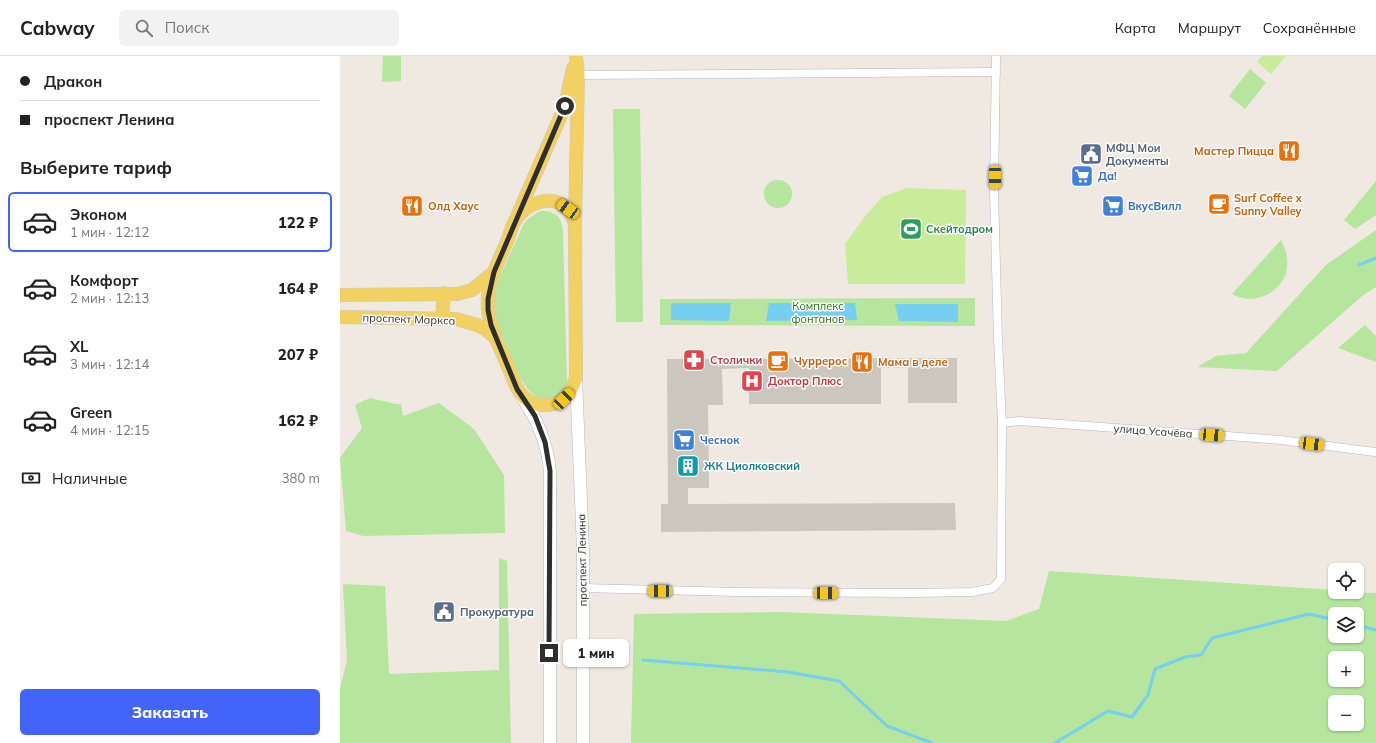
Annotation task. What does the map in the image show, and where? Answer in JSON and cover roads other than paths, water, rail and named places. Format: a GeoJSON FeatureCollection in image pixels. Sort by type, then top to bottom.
{"type":"FeatureCollection","features":[{"type":"Feature","properties":{"kind":"main road"},"geometry":{"type":"LineString","coordinates":[[517,389],[525,398],[534,403],[550,404],[564,399],[570,393],[576,378],[575,223],[578,75],[576,56]]}},
{"type":"Feature","properties":{"kind":"main road"},"geometry":{"type":"LineString","coordinates":[[550,743],[550,471],[545,442],[535,416],[517,389],[491,325],[488,310],[489,293],[494,272],[565,106],[576,56]]}},
{"type":"Feature","properties":{"kind":"main road"},"geometry":{"type":"LineString","coordinates":[[516,219],[529,207],[537,202],[544,201],[560,204],[568,209],[575,223]]}},
{"type":"Feature","properties":{"kind":"main road","name":"проспект Маркса"},"geometry":{"type":"LineString","coordinates":[[340,295],[457,294],[472,290],[486,281],[494,272]]}},
{"type":"Feature","properties":{"kind":"main road"},"geometry":{"type":"LineString","coordinates":[[442,318],[444,293]]}},
{"type":"Feature","properties":{"kind":"main road","name":"проспект Маркса"},"geometry":{"type":"LineString","coordinates":[[340,317],[442,318],[456,320],[477,325],[485,329],[497,340]]}},
{"type":"Feature","properties":{"kind":"main road","name":"проспект Ленина"},"geometry":{"type":"LineString","coordinates":[[576,378],[583,588],[583,743]]}},
{"type":"Feature","properties":{"kind":"street"},"geometry":{"type":"LineString","coordinates":[[583,588],[729,592],[972,592],[993,588],[1001,579],[1002,423],[998,339],[995,200],[996,56]]}},
{"type":"Feature","properties":{"kind":"street"},"geometry":{"type":"LineString","coordinates":[[578,75],[996,72]]}},
{"type":"Feature","properties":{"kind":"street","name":"улица Усачёва"},"geometry":{"type":"LineString","coordinates":[[1002,423],[1020,421],[1281,440],[1374,452]]}},
{"type":"Feature","properties":{"kind":"water"},"geometry":{"type":"Polygon","coordinates":[[[671,303],[731,303],[729,321],[671,320],[671,303]]]}},
{"type":"Feature","properties":{"kind":"water"},"geometry":{"type":"Polygon","coordinates":[[[769,303],[855,303],[857,320],[766,321],[769,303]]]}},
{"type":"Feature","properties":{"kind":"water"},"geometry":{"type":"Polygon","coordinates":[[[895,304],[958,304],[958,322],[899,321],[895,304]]]}},
{"type":"Feature","properties":{"kind":"waterway"},"geometry":{"type":"LineString","coordinates":[[1359,265],[1376,258]]}},
{"type":"Feature","properties":{"kind":"waterway"},"geometry":{"type":"LineString","coordinates":[[1055,743],[1108,711],[1132,717],[1148,695],[1155,669],[1185,657],[1201,655],[1212,638],[1309,614],[1328,618]]}},
{"type":"Feature","properties":{"kind":"waterway"},"geometry":{"type":"LineString","coordinates":[[1364,627],[1376,630]]}},
{"type":"Feature","properties":{"kind":"waterway"},"geometry":{"type":"LineString","coordinates":[[643,660],[788,672],[839,681],[887,726],[932,743]]}},
{"type":"Feature","properties":{"kind":"place","name":"Мастер Пицца"},"geometry":{"type":"Point","coordinates":[1289,151]}},
{"type":"Feature","properties":{"kind":"place","name":"МФЦ Мои Документы"},"geometry":{"type":"Point","coordinates":[1091,154]}},
{"type":"Feature","properties":{"kind":"place","name":"Да!"},"geometry":{"type":"Point","coordinates":[1082,176]}},
{"type":"Feature","properties":{"kind":"place","name":"Surf Coffee x Sunny Valley"},"geometry":{"type":"Point","coordinates":[1219,204]}},
{"type":"Feature","properties":{"kind":"place","name":"Олд Хаус"},"geometry":{"type":"Point","coordinates":[412,206]}},
{"type":"Feature","properties":{"kind":"place","name":"ВкусВилл"},"geometry":{"type":"Point","coordinates":[1113,206]}},
{"type":"Feature","properties":{"kind":"place","name":"Скейтодром"},"geometry":{"type":"Point","coordinates":[911,229]}},
{"type":"Feature","properties":{"kind":"place","name":"Столички"},"geometry":{"type":"Point","coordinates":[694,360]}},
{"type":"Feature","properties":{"kind":"place","name":"Чуррерос"},"geometry":{"type":"Point","coordinates":[778,361]}},
{"type":"Feature","properties":{"kind":"place","name":"Мама в деле"},"geometry":{"type":"Point","coordinates":[862,362]}},
{"type":"Feature","properties":{"kind":"place","name":"Доктор Плюс"},"geometry":{"type":"Point","coordinates":[752,381]}},
{"type":"Feature","properties":{"kind":"place","name":"Чеснок"},"geometry":{"type":"Point","coordinates":[684,440]}},
{"type":"Feature","properties":{"kind":"place","name":"ЖК Циолковский"},"geometry":{"type":"Point","coordinates":[688,466]}},
{"type":"Feature","properties":{"kind":"place","name":"Прокуратура"},"geometry":{"type":"Point","coordinates":[444,612]}},
{"type":"Feature","properties":{"kind":"park label","name":"Комплекс фонтанов"},"geometry":{"type":"Point","coordinates":[818,312]}}]}
